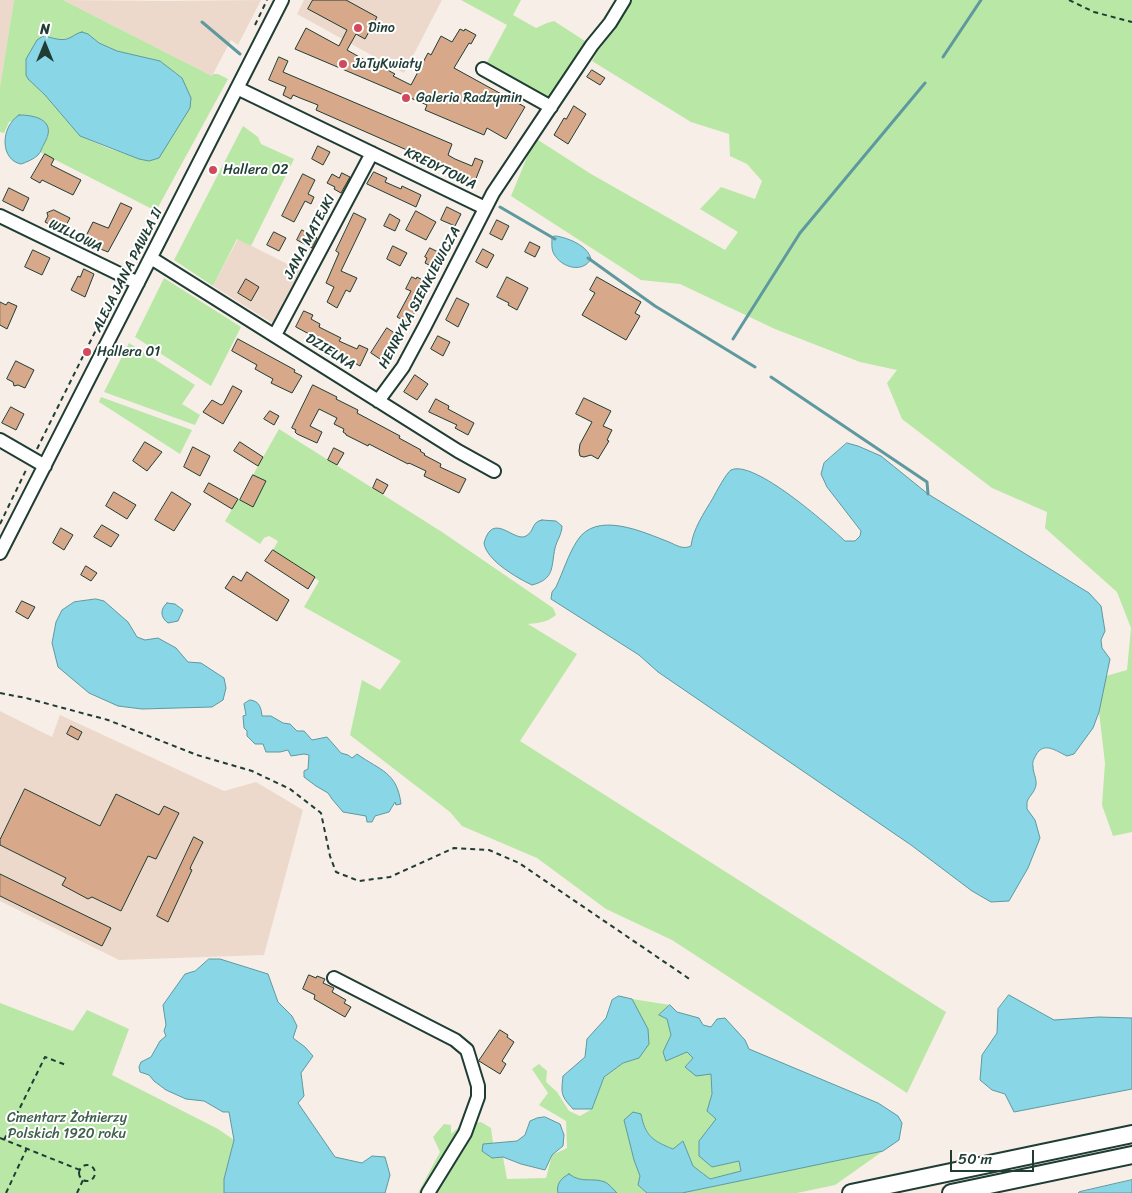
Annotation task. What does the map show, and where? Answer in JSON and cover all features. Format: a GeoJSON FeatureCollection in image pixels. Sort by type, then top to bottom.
{"type":"FeatureCollection","features":[{"type":"Feature","properties":{"kind":"main road"},"geometry":{"type":"LineString","coordinates":[[851,1193],[1132,1134]]}},
{"type":"Feature","properties":{"kind":"main road"},"geometry":{"type":"LineString","coordinates":[[951,1193],[1132,1155]]}},
{"type":"Feature","properties":{"kind":"street","name":"ALEJA JANA PAWŁA II"},"geometry":{"type":"LineString","coordinates":[[0,553],[282,0]]}},
{"type":"Feature","properties":{"kind":"street","name":"KREDYTOWA"},"geometry":{"type":"LineString","coordinates":[[237,88],[485,208],[493,193],[624,0]]}},
{"type":"Feature","properties":{"kind":"street"},"geometry":{"type":"LineString","coordinates":[[483,69],[551,107]]}},
{"type":"Feature","properties":{"kind":"street","name":"JANA MATEJKI"},"geometry":{"type":"LineString","coordinates":[[275,335],[372,153]]}},
{"type":"Feature","properties":{"kind":"street","name":"HENRYKA SIENKIEWICZA"},"geometry":{"type":"LineString","coordinates":[[378,400],[403,366],[426,326],[485,208]]}},
{"type":"Feature","properties":{"kind":"street","name":"WILLOWA"},"geometry":{"type":"LineString","coordinates":[[0,216],[138,283]]}},
{"type":"Feature","properties":{"kind":"street","name":"DZIELNA"},"geometry":{"type":"LineString","coordinates":[[151,258],[494,472]]}},
{"type":"Feature","properties":{"kind":"street"},"geometry":{"type":"LineString","coordinates":[[0,440],[45,466]]}},
{"type":"Feature","properties":{"kind":"street"},"geometry":{"type":"LineString","coordinates":[[334,978],[455,1040],[467,1050],[478,1086],[478,1097],[466,1134],[428,1193]]}},
{"type":"Feature","properties":{"kind":"path"},"geometry":{"type":"LineString","coordinates":[[1069,0],[1094,12],[1132,22]]}},
{"type":"Feature","properties":{"kind":"path"},"geometry":{"type":"LineString","coordinates":[[35,453],[76,372],[78,363],[96,330],[104,320]]}},
{"type":"Feature","properties":{"kind":"path"},"geometry":{"type":"LineString","coordinates":[[0,524],[29,464]]}},
{"type":"Feature","properties":{"kind":"path"},"geometry":{"type":"LineString","coordinates":[[0,693],[108,720],[197,755],[252,771],[290,788],[321,813],[330,856],[336,872],[359,881],[390,877],[454,848],[489,850],[520,863],[691,980]]}},
{"type":"Feature","properties":{"kind":"path"},"geometry":{"type":"LineString","coordinates":[[4,1140],[46,1058],[66,1065]]}},
{"type":"Feature","properties":{"kind":"path"},"geometry":{"type":"LineString","coordinates":[[0,1138],[80,1170]]}},
{"type":"Feature","properties":{"kind":"path"},"geometry":{"type":"LineString","coordinates":[[6,1193],[26,1148]]}},
{"type":"Feature","properties":{"kind":"path"},"geometry":{"type":"LineString","coordinates":[[87,1165],[92,1167],[94,1172],[92,1179],[88,1181],[83,1180],[80,1176],[82,1167],[87,1165]]}},
{"type":"Feature","properties":{"kind":"path"},"geometry":{"type":"LineString","coordinates":[[77,1193],[83,1180]]}},
{"type":"Feature","properties":{"kind":"shaded area"},"geometry":{"type":"Polygon","coordinates":[[[0,0],[14,0],[0,87],[0,0]]]}},
{"type":"Feature","properties":{"kind":"shaded area"},"geometry":{"type":"Polygon","coordinates":[[[63,0],[261,0],[238,45],[231,40],[212,76],[63,0]]]}},
{"type":"Feature","properties":{"kind":"shaded area"},"geometry":{"type":"Polygon","coordinates":[[[304,0],[442,0],[404,73],[297,14],[304,0]]]}},
{"type":"Feature","properties":{"kind":"shaded area"},"geometry":{"type":"Polygon","coordinates":[[[238,239],[303,272],[299,281],[294,283],[282,304],[284,308],[274,324],[213,286],[238,239]]]}},
{"type":"Feature","properties":{"kind":"shaded area"},"geometry":{"type":"Polygon","coordinates":[[[0,711],[52,737],[60,715],[224,791],[256,782],[303,810],[264,955],[119,960],[0,901],[0,711]]]}},
{"type":"Feature","properties":{"kind":"green space"},"geometry":{"type":"Polygon","coordinates":[[[14,0],[63,0],[212,76],[213,74],[218,74],[228,79],[156,211],[40,152],[48,137],[27,115],[9,122],[4,133],[0,132],[0,87],[14,0]],[[49,37],[26,69],[28,79],[45,95],[80,136],[110,149],[149,161],[182,78],[160,61],[117,51],[98,43],[93,38],[58,39],[49,37]]]}},
{"type":"Feature","properties":{"kind":"green space"},"geometry":{"type":"Polygon","coordinates":[[[461,0],[521,0],[513,15],[536,28],[554,21],[588,43],[551,101],[485,66],[507,25],[461,0]]]}},
{"type":"Feature","properties":{"kind":"green space"},"geometry":{"type":"Polygon","coordinates":[[[628,0],[1132,0],[1132,832],[1113,836],[1102,805],[1105,763],[1099,712],[1101,693],[1106,676],[1127,670],[1131,628],[1117,592],[1045,528],[1047,512],[992,488],[902,419],[887,383],[897,370],[860,362],[775,329],[680,284],[641,280],[511,196],[535,138],[591,174],[725,250],[738,232],[700,209],[721,187],[755,199],[762,181],[747,164],[730,156],[729,134],[691,122],[592,61],[628,0]]]}},
{"type":"Feature","properties":{"kind":"green space"},"geometry":{"type":"Polygon","coordinates":[[[243,126],[258,137],[261,144],[294,159],[251,246],[237,239],[213,286],[174,260],[243,126]]]}},
{"type":"Feature","properties":{"kind":"green space"},"geometry":{"type":"Polygon","coordinates":[[[164,278],[241,327],[211,386],[135,337],[164,278]]]}},
{"type":"Feature","properties":{"kind":"green space"},"geometry":{"type":"Polygon","coordinates":[[[129,343],[195,385],[182,404],[200,415],[195,425],[104,392],[129,343]]]}},
{"type":"Feature","properties":{"kind":"green space"},"geometry":{"type":"Polygon","coordinates":[[[101,397],[192,430],[180,454],[99,402],[101,397]]]}},
{"type":"Feature","properties":{"kind":"green space"},"geometry":{"type":"Polygon","coordinates":[[[279,429],[442,532],[553,608],[556,615],[550,619],[528,624],[577,654],[520,741],[946,1012],[907,1093],[672,940],[606,909],[537,858],[462,826],[450,812],[350,735],[362,680],[380,690],[401,661],[304,607],[319,581],[273,550],[278,541],[269,536],[264,538],[260,544],[225,521],[238,499],[253,506],[266,481],[253,475],[279,429]]]}},
{"type":"Feature","properties":{"kind":"green space"},"geometry":{"type":"Polygon","coordinates":[[[632,999],[670,1005],[659,1015],[667,1019],[671,1035],[663,1052],[666,1061],[687,1052],[693,1058],[685,1067],[711,1073],[712,1093],[707,1111],[717,1119],[699,1141],[712,1167],[739,1161],[741,1171],[710,1179],[693,1166],[683,1141],[674,1149],[651,1137],[645,1128],[641,1114],[634,1160],[640,1176],[638,1185],[647,1193],[418,1193],[440,1152],[433,1137],[444,1124],[451,1125],[451,1134],[460,1126],[481,1122],[491,1128],[493,1143],[483,1144],[492,1158],[503,1157],[507,1179],[546,1178],[552,1155],[567,1148],[566,1121],[539,1105],[548,1093],[532,1069],[539,1064],[547,1071],[546,1082],[557,1092],[569,1111],[580,1116],[592,1109],[604,1077],[623,1063],[639,1058],[647,1029],[632,999]]]}},
{"type":"Feature","properties":{"kind":"green space","name":"Cmentarz Żołnierzy Polskich 1920 roku"},"geometry":{"type":"Polygon","coordinates":[[[0,1003],[73,1031],[87,1010],[129,1029],[112,1075],[218,1129],[234,1140],[224,1178],[224,1193],[0,1193],[0,1003]]]}},
{"type":"Feature","properties":{"kind":"green space"},"geometry":{"type":"Polygon","coordinates":[[[883,1151],[835,1185],[797,1193],[682,1193],[883,1151]]]}},
{"type":"Feature","properties":{"kind":"water"},"geometry":{"type":"Polygon","coordinates":[[[82,32],[88,34],[99,43],[117,51],[160,61],[182,78],[191,98],[190,108],[159,158],[149,161],[139,159],[80,136],[45,95],[28,79],[26,75],[26,59],[37,40],[43,36],[67,39],[82,32]]]}},
{"type":"Feature","properties":{"kind":"water"},"geometry":{"type":"Polygon","coordinates":[[[19,115],[39,118],[47,125],[48,130],[39,154],[21,164],[9,156],[5,142],[8,127],[19,115]]]}},
{"type":"Feature","properties":{"kind":"water"},"geometry":{"type":"Polygon","coordinates":[[[556,236],[577,243],[586,250],[591,259],[587,264],[577,267],[561,262],[552,250],[552,237],[556,236]]]}},
{"type":"Feature","properties":{"kind":"water"},"geometry":{"type":"Polygon","coordinates":[[[847,443],[881,456],[928,494],[1089,593],[1101,606],[1105,631],[1101,640],[1102,648],[1110,659],[1099,712],[1093,728],[1074,754],[1067,756],[1046,748],[1039,751],[1034,759],[1036,785],[1027,802],[1027,809],[1035,820],[1040,838],[1028,868],[1009,901],[991,902],[972,891],[911,845],[658,672],[639,655],[551,599],[552,592],[577,541],[585,532],[596,527],[620,526],[646,533],[680,547],[691,546],[699,521],[731,470],[742,469],[773,483],[808,509],[845,541],[855,541],[860,536],[861,531],[827,487],[821,474],[824,463],[847,443]]]}},
{"type":"Feature","properties":{"kind":"water"},"geometry":{"type":"Polygon","coordinates":[[[542,520],[556,521],[562,526],[562,529],[555,548],[551,571],[545,579],[532,585],[518,578],[496,562],[490,556],[484,543],[488,534],[493,529],[498,528],[521,537],[529,534],[534,525],[542,520]]]}},
{"type":"Feature","properties":{"kind":"water"},"geometry":{"type":"Polygon","coordinates":[[[96,599],[104,601],[128,622],[137,637],[145,640],[158,638],[176,648],[188,662],[201,663],[224,678],[226,688],[223,700],[212,707],[142,709],[118,706],[89,693],[58,667],[52,643],[56,622],[62,610],[74,602],[96,599]]]}},
{"type":"Feature","properties":{"kind":"water"},"geometry":{"type":"Polygon","coordinates":[[[167,603],[175,604],[183,610],[178,621],[168,623],[163,618],[162,610],[167,603]]]}},
{"type":"Feature","properties":{"kind":"water"},"geometry":{"type":"Polygon","coordinates":[[[250,700],[258,703],[262,716],[271,716],[283,723],[290,724],[297,731],[304,731],[312,740],[327,737],[341,753],[352,758],[357,754],[387,773],[396,785],[401,804],[396,805],[395,802],[389,812],[375,816],[372,822],[367,822],[366,816],[343,812],[328,793],[304,777],[304,771],[308,769],[309,755],[291,756],[288,750],[266,752],[263,744],[255,744],[247,736],[247,731],[244,728],[243,716],[246,715],[244,704],[250,700]]]}},
{"type":"Feature","properties":{"kind":"water"},"geometry":{"type":"Polygon","coordinates":[[[209,959],[220,959],[268,974],[278,1002],[292,1016],[297,1026],[293,1038],[313,1056],[301,1073],[304,1096],[298,1103],[335,1157],[362,1163],[372,1156],[385,1157],[390,1175],[385,1193],[224,1193],[224,1179],[234,1140],[229,1112],[223,1112],[204,1101],[186,1099],[166,1090],[149,1075],[140,1072],[139,1067],[141,1062],[151,1057],[160,1041],[166,1036],[164,1031],[166,1025],[163,1005],[185,974],[195,971],[209,959]]]}},
{"type":"Feature","properties":{"kind":"water"},"geometry":{"type":"Polygon","coordinates":[[[1009,995],[1054,1020],[1099,1017],[1132,1018],[1132,1089],[1014,1112],[1005,1094],[992,1090],[980,1080],[982,1055],[997,1033],[998,1009],[1009,995]]]}},
{"type":"Feature","properties":{"kind":"water"},"geometry":{"type":"Polygon","coordinates":[[[619,996],[632,999],[648,1029],[649,1044],[639,1058],[623,1063],[604,1077],[592,1109],[573,1109],[563,1094],[563,1076],[585,1057],[587,1039],[606,1018],[612,1000],[619,996]]]}},
{"type":"Feature","properties":{"kind":"water"},"geometry":{"type":"Polygon","coordinates":[[[670,1005],[677,1012],[699,1018],[703,1025],[711,1027],[717,1019],[725,1018],[745,1040],[749,1049],[878,1103],[898,1116],[902,1123],[899,1140],[883,1151],[682,1193],[647,1193],[638,1185],[640,1176],[624,1120],[633,1112],[641,1114],[648,1133],[660,1143],[673,1149],[683,1141],[693,1166],[710,1179],[741,1171],[739,1161],[712,1167],[699,1156],[699,1141],[716,1119],[707,1111],[712,1094],[711,1074],[696,1076],[685,1067],[693,1058],[687,1052],[666,1061],[663,1052],[671,1035],[667,1019],[659,1015],[670,1005]]]}},
{"type":"Feature","properties":{"kind":"water"},"geometry":{"type":"Polygon","coordinates":[[[545,1117],[560,1124],[564,1135],[563,1146],[552,1155],[545,1170],[503,1157],[492,1158],[482,1151],[483,1144],[517,1141],[525,1135],[530,1121],[545,1117]]]}},
{"type":"Feature","properties":{"kind":"water"},"geometry":{"type":"Polygon","coordinates":[[[569,1174],[578,1179],[605,1182],[617,1193],[558,1193],[560,1182],[569,1174]]]}},
{"type":"Feature","properties":{"kind":"water"},"geometry":{"type":"Polygon","coordinates":[[[1132,1180],[1132,1193],[1078,1193],[1079,1192],[1132,1180]]]}},
{"type":"Feature","properties":{"kind":"building"},"geometry":{"type":"Polygon","coordinates":[[[313,0],[346,0],[377,17],[365,39],[356,34],[347,50],[379,68],[380,66],[395,74],[393,76],[411,85],[428,53],[431,55],[441,36],[452,42],[460,29],[464,31],[465,29],[476,35],[454,68],[525,107],[506,139],[487,128],[484,135],[425,110],[427,105],[295,49],[306,28],[339,46],[347,30],[308,9],[313,0]]]}},
{"type":"Feature","properties":{"kind":"building"},"geometry":{"type":"Polygon","coordinates":[[[279,57],[288,61],[283,72],[452,144],[448,155],[455,159],[472,166],[475,158],[483,161],[475,181],[316,110],[318,105],[293,95],[291,99],[283,95],[286,87],[269,80],[279,57]]]}},
{"type":"Feature","properties":{"kind":"building"},"geometry":{"type":"Polygon","coordinates":[[[592,70],[605,78],[600,85],[587,77],[592,70]]]}},
{"type":"Feature","properties":{"kind":"building"},"geometry":{"type":"Polygon","coordinates":[[[574,106],[586,114],[568,144],[554,135],[574,106]]]}},
{"type":"Feature","properties":{"kind":"building"},"geometry":{"type":"Polygon","coordinates":[[[318,146],[330,152],[323,165],[312,159],[318,146]]]}},
{"type":"Feature","properties":{"kind":"building"},"geometry":{"type":"Polygon","coordinates":[[[45,154],[54,159],[51,165],[81,180],[73,195],[42,180],[40,183],[31,178],[45,154]]]}},
{"type":"Feature","properties":{"kind":"building"},"geometry":{"type":"Polygon","coordinates":[[[374,172],[387,178],[385,182],[401,189],[402,186],[421,195],[416,207],[367,184],[374,172]]]}},
{"type":"Feature","properties":{"kind":"building"},"geometry":{"type":"Polygon","coordinates":[[[342,173],[350,177],[341,193],[327,183],[332,174],[339,178],[342,173]]]}},
{"type":"Feature","properties":{"kind":"building"},"geometry":{"type":"Polygon","coordinates":[[[303,174],[315,180],[308,194],[314,197],[311,204],[305,201],[294,222],[282,216],[303,174]]]}},
{"type":"Feature","properties":{"kind":"building"},"geometry":{"type":"Polygon","coordinates":[[[9,188],[29,198],[23,211],[3,201],[9,188]]]}},
{"type":"Feature","properties":{"kind":"building"},"geometry":{"type":"Polygon","coordinates":[[[121,203],[132,208],[108,252],[98,248],[101,243],[86,236],[93,222],[108,228],[121,203]]]}},
{"type":"Feature","properties":{"kind":"building"},"geometry":{"type":"Polygon","coordinates":[[[447,207],[461,214],[455,226],[441,220],[447,207]]]}},
{"type":"Feature","properties":{"kind":"building"},"geometry":{"type":"Polygon","coordinates":[[[54,210],[70,218],[63,231],[45,222],[48,216],[47,213],[54,210]]]}},
{"type":"Feature","properties":{"kind":"building"},"geometry":{"type":"Polygon","coordinates":[[[416,211],[436,222],[426,240],[406,230],[416,211]]]}},
{"type":"Feature","properties":{"kind":"building"},"geometry":{"type":"Polygon","coordinates":[[[354,213],[366,219],[341,271],[357,278],[350,292],[346,290],[337,308],[327,302],[334,287],[326,283],[339,253],[336,251],[354,213]]]}},
{"type":"Feature","properties":{"kind":"building"},"geometry":{"type":"Polygon","coordinates":[[[390,214],[400,220],[395,231],[384,226],[390,214]]]}},
{"type":"Feature","properties":{"kind":"building"},"geometry":{"type":"Polygon","coordinates":[[[497,220],[509,226],[502,240],[490,234],[497,220]]]}},
{"type":"Feature","properties":{"kind":"building"},"geometry":{"type":"Polygon","coordinates":[[[302,230],[317,238],[312,248],[297,240],[302,230]]]}},
{"type":"Feature","properties":{"kind":"building"},"geometry":{"type":"Polygon","coordinates":[[[274,232],[286,238],[279,251],[267,245],[274,232]]]}},
{"type":"Feature","properties":{"kind":"building"},"geometry":{"type":"Polygon","coordinates":[[[530,242],[540,247],[535,257],[525,252],[530,242]]]}},
{"type":"Feature","properties":{"kind":"building"},"geometry":{"type":"Polygon","coordinates":[[[393,246],[407,253],[400,266],[387,259],[393,246]]]}},
{"type":"Feature","properties":{"kind":"building"},"geometry":{"type":"Polygon","coordinates":[[[430,248],[444,255],[437,269],[425,263],[427,258],[425,257],[430,248]]]}},
{"type":"Feature","properties":{"kind":"building"},"geometry":{"type":"Polygon","coordinates":[[[483,249],[494,255],[487,268],[476,262],[483,249]]]}},
{"type":"Feature","properties":{"kind":"building"},"geometry":{"type":"Polygon","coordinates":[[[33,250],[50,258],[42,275],[25,267],[33,250]]]}},
{"type":"Feature","properties":{"kind":"building"},"geometry":{"type":"Polygon","coordinates":[[[84,269],[94,274],[85,297],[71,290],[84,269]]]}},
{"type":"Feature","properties":{"kind":"building"},"geometry":{"type":"Polygon","coordinates":[[[412,277],[416,279],[417,277],[428,283],[428,287],[409,323],[397,317],[411,291],[406,289],[412,277]]]}},
{"type":"Feature","properties":{"kind":"building"},"geometry":{"type":"Polygon","coordinates":[[[507,277],[528,288],[517,310],[508,305],[509,303],[497,297],[507,277]]]}},
{"type":"Feature","properties":{"kind":"building"},"geometry":{"type":"Polygon","coordinates":[[[597,277],[641,302],[635,313],[640,316],[626,340],[582,315],[595,293],[590,290],[597,277]]]}},
{"type":"Feature","properties":{"kind":"building"},"geometry":{"type":"Polygon","coordinates":[[[246,279],[259,287],[251,301],[238,293],[246,279]]]}},
{"type":"Feature","properties":{"kind":"building"},"geometry":{"type":"Polygon","coordinates":[[[457,298],[469,304],[458,327],[446,320],[457,298]]]}},
{"type":"Feature","properties":{"kind":"building"},"geometry":{"type":"Polygon","coordinates":[[[0,302],[6,305],[8,302],[17,306],[7,329],[0,325],[0,302]]]}},
{"type":"Feature","properties":{"kind":"building"},"geometry":{"type":"Polygon","coordinates":[[[304,311],[313,315],[311,319],[320,324],[319,327],[341,338],[339,341],[357,349],[359,345],[368,349],[360,366],[347,359],[348,356],[321,343],[322,341],[296,327],[304,311]]]}},
{"type":"Feature","properties":{"kind":"building"},"geometry":{"type":"Polygon","coordinates":[[[387,328],[402,338],[386,363],[371,353],[387,328]]]}},
{"type":"Feature","properties":{"kind":"building"},"geometry":{"type":"Polygon","coordinates":[[[438,336],[450,342],[443,356],[431,349],[438,336]]]}},
{"type":"Feature","properties":{"kind":"building"},"geometry":{"type":"Polygon","coordinates":[[[238,339],[295,370],[294,372],[302,376],[292,393],[271,383],[273,379],[255,369],[257,365],[232,351],[238,339]]]}},
{"type":"Feature","properties":{"kind":"building"},"geometry":{"type":"Polygon","coordinates":[[[16,361],[34,370],[25,388],[18,385],[14,386],[13,382],[7,379],[16,361]]]}},
{"type":"Feature","properties":{"kind":"building"},"geometry":{"type":"Polygon","coordinates":[[[415,375],[428,384],[417,400],[404,392],[415,375]]]}},
{"type":"Feature","properties":{"kind":"building"},"geometry":{"type":"Polygon","coordinates":[[[313,385],[358,410],[357,413],[400,436],[399,438],[441,464],[440,467],[466,479],[459,493],[424,476],[426,471],[346,435],[343,432],[344,429],[334,424],[337,418],[319,409],[310,426],[322,432],[317,443],[297,434],[296,430],[292,428],[313,385]]]}},
{"type":"Feature","properties":{"kind":"building"},"geometry":{"type":"Polygon","coordinates":[[[233,386],[242,391],[223,424],[203,412],[212,400],[221,405],[223,404],[233,386]]]}},
{"type":"Feature","properties":{"kind":"building"},"geometry":{"type":"Polygon","coordinates":[[[584,398],[611,411],[603,426],[612,430],[607,440],[609,441],[598,459],[591,455],[580,456],[580,444],[592,422],[576,414],[584,398]]]}},
{"type":"Feature","properties":{"kind":"building"},"geometry":{"type":"Polygon","coordinates":[[[436,399],[449,406],[448,409],[474,423],[468,435],[455,428],[457,425],[429,412],[436,399]]]}},
{"type":"Feature","properties":{"kind":"building"},"geometry":{"type":"Polygon","coordinates":[[[11,407],[24,414],[16,430],[2,423],[11,407]]]}},
{"type":"Feature","properties":{"kind":"building"},"geometry":{"type":"Polygon","coordinates":[[[270,411],[279,416],[274,425],[264,419],[270,411]]]}},
{"type":"Feature","properties":{"kind":"building"},"geometry":{"type":"Polygon","coordinates":[[[145,442],[162,452],[147,471],[133,461],[145,442]]]}},
{"type":"Feature","properties":{"kind":"building"},"geometry":{"type":"Polygon","coordinates":[[[240,442],[263,457],[258,466],[234,451],[240,442]]]}},
{"type":"Feature","properties":{"kind":"building"},"geometry":{"type":"Polygon","coordinates":[[[193,447],[210,456],[200,476],[184,467],[193,447]]]}},
{"type":"Feature","properties":{"kind":"building"},"geometry":{"type":"Polygon","coordinates":[[[334,448],[344,453],[337,465],[328,460],[334,448]]]}},
{"type":"Feature","properties":{"kind":"building"},"geometry":{"type":"Polygon","coordinates":[[[253,475],[266,481],[253,507],[240,500],[253,475]]]}},
{"type":"Feature","properties":{"kind":"building"},"geometry":{"type":"Polygon","coordinates":[[[377,479],[388,485],[383,494],[373,488],[377,479]]]}},
{"type":"Feature","properties":{"kind":"building"},"geometry":{"type":"Polygon","coordinates":[[[209,483],[238,499],[232,509],[204,492],[209,483]]]}},
{"type":"Feature","properties":{"kind":"building"},"geometry":{"type":"Polygon","coordinates":[[[114,492],[136,505],[127,519],[106,506],[114,492]]]}},
{"type":"Feature","properties":{"kind":"building"},"geometry":{"type":"Polygon","coordinates":[[[172,492],[191,504],[174,531],[155,520],[172,492]]]}},
{"type":"Feature","properties":{"kind":"building"},"geometry":{"type":"Polygon","coordinates":[[[102,525],[119,535],[111,547],[94,537],[102,525]]]}},
{"type":"Feature","properties":{"kind":"building"},"geometry":{"type":"Polygon","coordinates":[[[61,528],[73,535],[64,550],[53,543],[61,528]]]}},
{"type":"Feature","properties":{"kind":"building"},"geometry":{"type":"Polygon","coordinates":[[[273,550],[315,577],[308,589],[265,561],[273,550]]]}},
{"type":"Feature","properties":{"kind":"building"},"geometry":{"type":"Polygon","coordinates":[[[86,566],[97,573],[91,581],[81,575],[86,566]]]}},
{"type":"Feature","properties":{"kind":"building"},"geometry":{"type":"Polygon","coordinates":[[[247,572],[289,600],[277,621],[225,588],[233,576],[241,581],[247,572]]]}},
{"type":"Feature","properties":{"kind":"building"},"geometry":{"type":"Polygon","coordinates":[[[22,601],[35,607],[28,619],[16,612],[22,601]]]}},
{"type":"Feature","properties":{"kind":"building"},"geometry":{"type":"Polygon","coordinates":[[[71,726],[82,732],[78,740],[67,734],[71,726]]]}},
{"type":"Feature","properties":{"kind":"building"},"geometry":{"type":"Polygon","coordinates":[[[25,789],[100,826],[116,794],[159,815],[164,806],[179,813],[156,859],[148,856],[121,911],[92,897],[88,899],[62,885],[66,878],[0,845],[0,840],[25,789]]]}},
{"type":"Feature","properties":{"kind":"building"},"geometry":{"type":"Polygon","coordinates":[[[194,837],[203,842],[168,922],[157,916],[194,837]]]}},
{"type":"Feature","properties":{"kind":"building"},"geometry":{"type":"Polygon","coordinates":[[[0,874],[111,928],[102,946],[0,896],[0,874]]]}},
{"type":"Feature","properties":{"kind":"building"},"geometry":{"type":"Polygon","coordinates":[[[309,975],[325,979],[323,983],[334,988],[332,992],[346,1000],[344,1003],[351,1007],[345,1017],[314,999],[315,995],[303,989],[309,975]]]}},
{"type":"Feature","properties":{"kind":"building"},"geometry":{"type":"Polygon","coordinates":[[[500,1030],[514,1042],[502,1061],[506,1064],[500,1074],[479,1061],[500,1030]]]}},
{"type":"Feature","properties":{"kind":"waterway"},"geometry":{"type":"LineString","coordinates":[[943,57],[981,0]]}},
{"type":"Feature","properties":{"kind":"waterway"},"geometry":{"type":"LineString","coordinates":[[202,22],[240,54]]}},
{"type":"Feature","properties":{"kind":"waterway"},"geometry":{"type":"LineString","coordinates":[[733,339],[800,233],[925,83]]}},
{"type":"Feature","properties":{"kind":"waterway"},"geometry":{"type":"LineString","coordinates":[[500,207],[555,239]]}},
{"type":"Feature","properties":{"kind":"waterway"},"geometry":{"type":"LineString","coordinates":[[588,258],[655,306],[755,367]]}},
{"type":"Feature","properties":{"kind":"waterway"},"geometry":{"type":"LineString","coordinates":[[771,377],[927,482],[928,494]]}},
{"type":"Feature","properties":{"kind":"place","name":"Dino"},"geometry":{"type":"Point","coordinates":[358,28]}},
{"type":"Feature","properties":{"kind":"place","name":"JaTyKwiaty"},"geometry":{"type":"Point","coordinates":[343,64]}},
{"type":"Feature","properties":{"kind":"place","name":"Galeria Radzymin"},"geometry":{"type":"Point","coordinates":[406,98]}},
{"type":"Feature","properties":{"kind":"place","name":"Hallera 02"},"geometry":{"type":"Point","coordinates":[213,170]}},
{"type":"Feature","properties":{"kind":"place","name":"Hallera 01"},"geometry":{"type":"Point","coordinates":[87,352]}}]}
